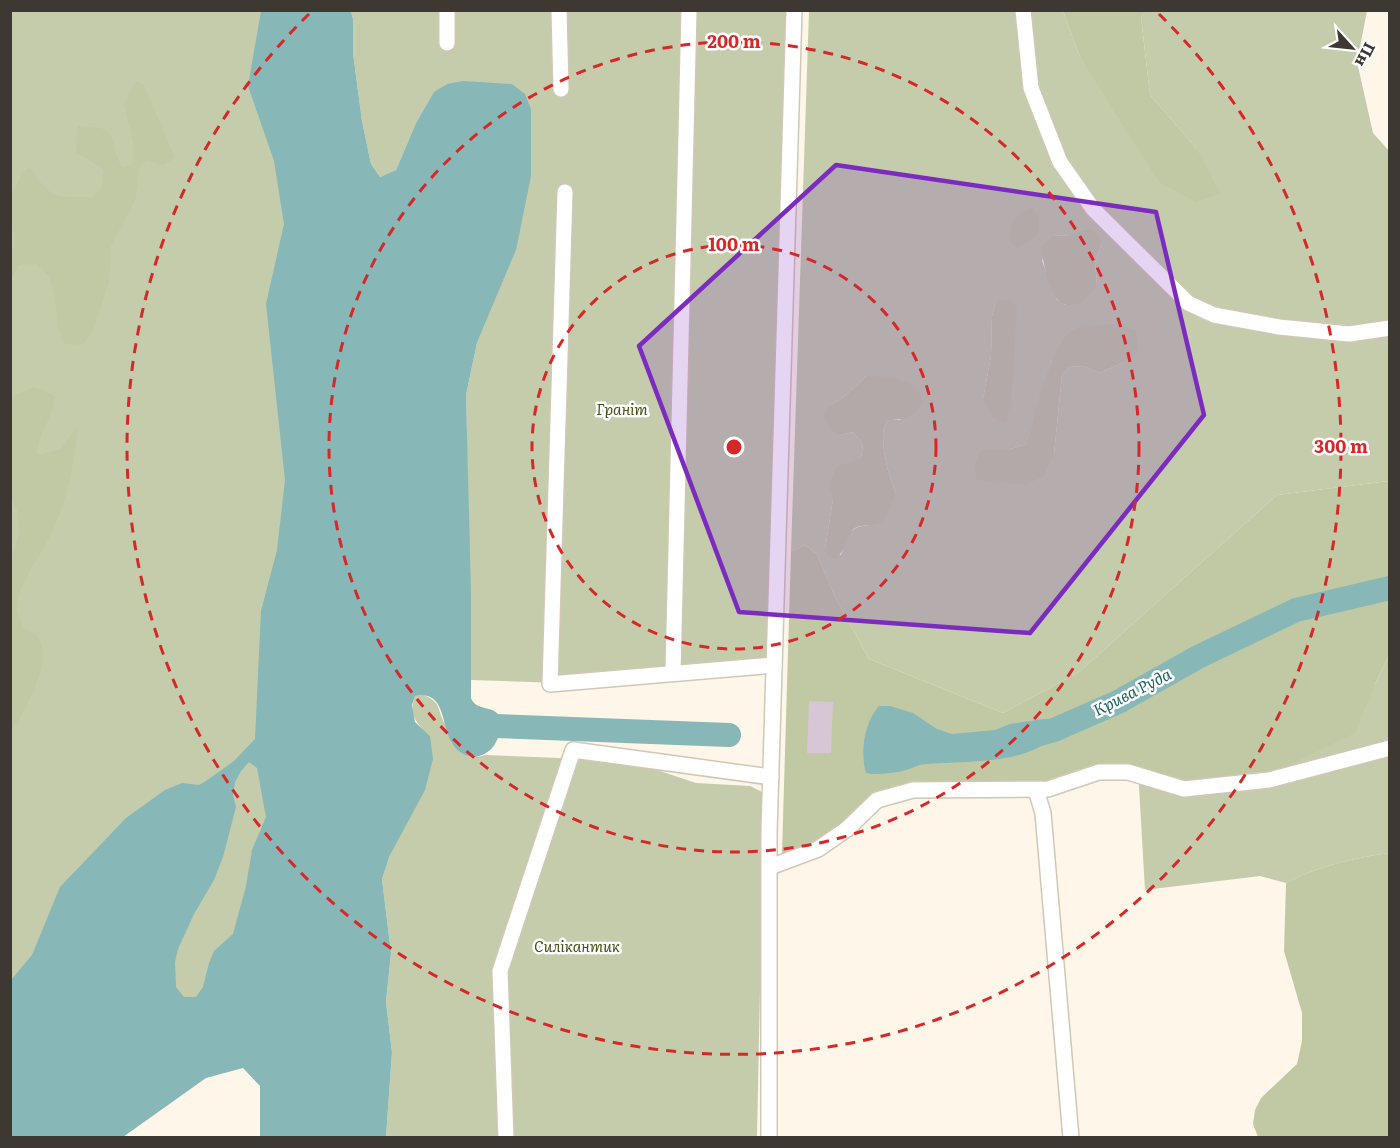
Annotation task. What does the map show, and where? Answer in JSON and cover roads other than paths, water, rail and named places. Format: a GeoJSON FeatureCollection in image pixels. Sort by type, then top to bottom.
{"type":"FeatureCollection","features":[{"type":"Feature","properties":{"kind":"street"},"geometry":{"type":"LineString","coordinates":[[447,10],[447,43]]}},
{"type":"Feature","properties":{"kind":"street"},"geometry":{"type":"LineString","coordinates":[[558,10],[561,89]]}},
{"type":"Feature","properties":{"kind":"street"},"geometry":{"type":"LineString","coordinates":[[673,673],[689,10]]}},
{"type":"Feature","properties":{"kind":"street"},"geometry":{"type":"LineString","coordinates":[[769,1137],[771,777],[794,10]]}},
{"type":"Feature","properties":{"kind":"street"},"geometry":{"type":"LineString","coordinates":[[1023,10],[1031,88],[1060,162],[1093,209],[1188,303],[1214,315],[1279,327],[1349,334],[1389,328]]}},
{"type":"Feature","properties":{"kind":"street"},"geometry":{"type":"LineString","coordinates":[[565,192],[550,684],[774,665]]}},
{"type":"Feature","properties":{"kind":"street"},"geometry":{"type":"LineString","coordinates":[[770,867],[818,849],[847,829],[877,800],[913,790],[1048,789],[1099,772],[1128,772],[1184,789],[1269,780],[1389,748]]}},
{"type":"Feature","properties":{"kind":"street"},"geometry":{"type":"LineString","coordinates":[[506,1137],[500,970],[573,750],[771,777]]}},
{"type":"Feature","properties":{"kind":"street"},"geometry":{"type":"LineString","coordinates":[[1036,790],[1043,813],[1071,1137]]}},
{"type":"Feature","properties":{"kind":"water"},"geometry":{"type":"Polygon","coordinates":[[[261,11],[351,11],[353,53],[362,121],[371,164],[380,177],[396,170],[416,123],[434,92],[447,84],[463,81],[512,84],[525,94],[531,109],[531,176],[516,250],[477,343],[466,395],[471,698],[477,705],[497,713],[502,727],[497,741],[485,754],[466,755],[460,752],[451,741],[437,703],[432,698],[425,695],[415,696],[412,705],[415,722],[430,736],[433,759],[425,790],[390,855],[382,879],[391,953],[386,1002],[392,1052],[386,1137],[260,1137],[260,1086],[243,1068],[206,1078],[123,1137],[11,1137],[11,980],[32,955],[60,887],[126,818],[165,790],[182,783],[199,785],[206,781],[234,761],[255,739],[261,611],[277,550],[285,480],[266,304],[284,224],[274,161],[248,86],[261,11]],[[249,762],[235,782],[233,795],[236,807],[223,857],[214,880],[194,914],[178,949],[175,962],[176,987],[184,997],[196,997],[203,987],[214,951],[233,934],[246,886],[252,850],[266,817],[257,768],[249,762]]]}},
{"type":"Feature","properties":{"kind":"water"},"geometry":{"type":"Polygon","coordinates":[[[879,706],[890,706],[913,713],[937,729],[952,734],[995,730],[1010,724],[1044,719],[1049,719],[1054,723],[1050,737],[1039,747],[1022,754],[980,761],[924,764],[900,771],[872,774],[866,773],[863,756],[867,729],[879,706]]]}},
{"type":"Feature","properties":{"kind":"waterway","name":"Крива Руда"},"geometry":{"type":"LineString","coordinates":[[1022,739],[1054,730],[1118,702],[1198,657],[1296,610],[1390,588]]}},
{"type":"Feature","properties":{"kind":"waterway"},"geometry":{"type":"LineString","coordinates":[[495,726],[729,735]]}},
{"type":"Feature","properties":{"kind":"park label","name":"Граніт"},"geometry":{"type":"Point","coordinates":[622,410]}},
{"type":"Feature","properties":{"kind":"park label","name":"Силікантик"},"geometry":{"type":"Point","coordinates":[577,947]}}]}
